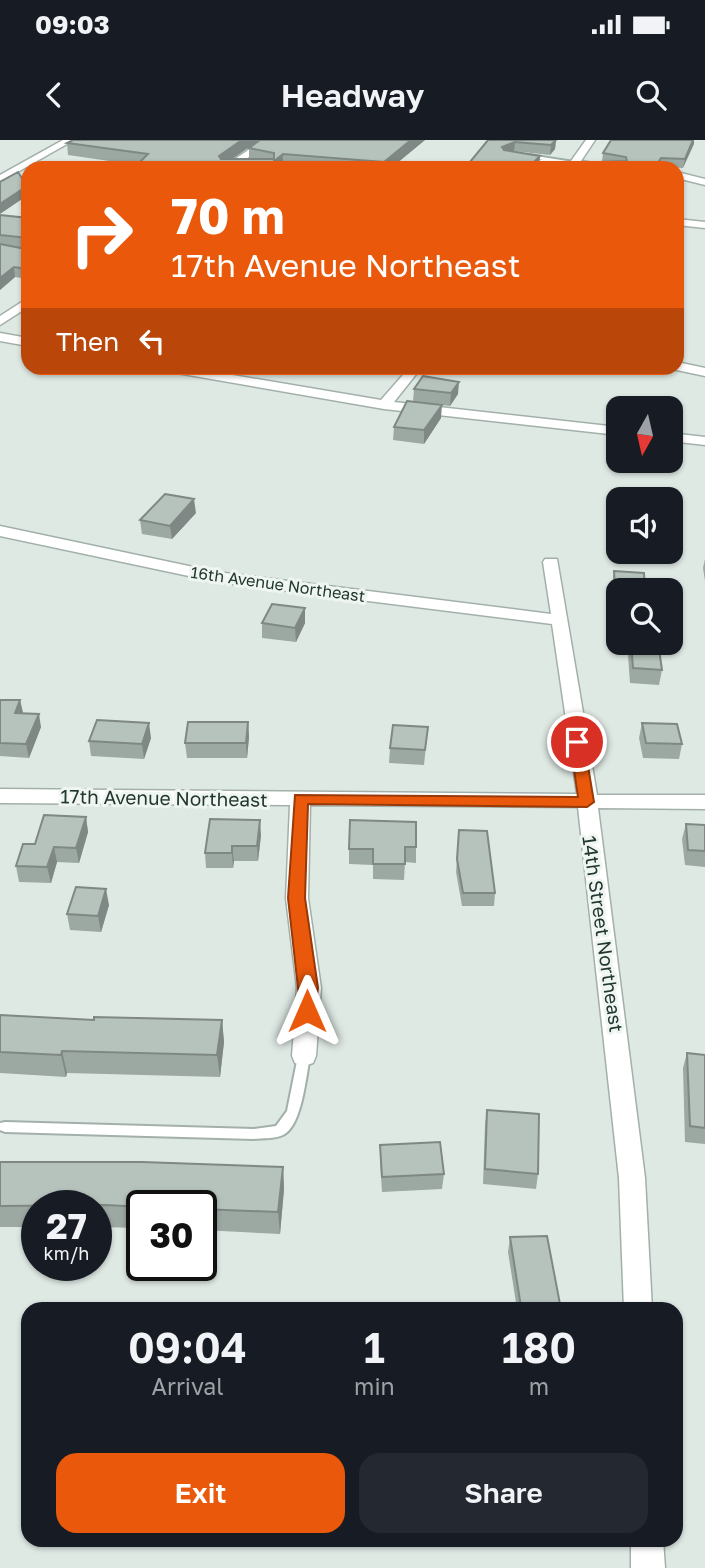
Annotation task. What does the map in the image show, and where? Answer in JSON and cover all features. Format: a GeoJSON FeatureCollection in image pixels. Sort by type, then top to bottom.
{"type":"FeatureCollection","features":[{"type":"Feature","properties":{"kind":"street"},"geometry":{"type":"LineString","coordinates":[[32,161],[70,140]]}},
{"type":"Feature","properties":{"kind":"street"},"geometry":{"type":"LineString","coordinates":[[238,161],[269,140]]}},
{"type":"Feature","properties":{"kind":"street"},"geometry":{"type":"LineString","coordinates":[[576,161],[591,140]]}},
{"type":"Feature","properties":{"kind":"street"},"geometry":{"type":"LineString","coordinates":[[0,179],[21,167]]}},
{"type":"Feature","properties":{"kind":"street"},"geometry":{"type":"LineString","coordinates":[[684,176],[705,181]]}},
{"type":"Feature","properties":{"kind":"street"},"geometry":{"type":"LineString","coordinates":[[684,223],[705,225]]}},
{"type":"Feature","properties":{"kind":"street"},"geometry":{"type":"LineString","coordinates":[[0,321],[21,308]]}},
{"type":"Feature","properties":{"kind":"street"},"geometry":{"type":"LineString","coordinates":[[0,337],[21,341]]}},
{"type":"Feature","properties":{"kind":"street"},"geometry":{"type":"LineString","coordinates":[[211,375],[384,405],[606,431]]}},
{"type":"Feature","properties":{"kind":"street"},"geometry":{"type":"LineString","coordinates":[[384,405],[409,375]]}},
{"type":"Feature","properties":{"kind":"street"},"geometry":{"type":"LineString","coordinates":[[683,438],[705,441]]}},
{"type":"Feature","properties":{"kind":"street","name":"16th Avenue Northeast"},"geometry":{"type":"LineString","coordinates":[[0,531],[217,577],[558,621]]}},
{"type":"Feature","properties":{"kind":"street","name":"14th Street Northeast"},"geometry":{"type":"LineString","coordinates":[[551,562],[587,802],[632,1178],[638,1302]]}},
{"type":"Feature","properties":{"kind":"street","name":"17th Avenue Northeast"},"geometry":{"type":"LineString","coordinates":[[0,796],[705,802]]}},
{"type":"Feature","properties":{"kind":"street"},"geometry":{"type":"LineString","coordinates":[[300,799],[297,898],[309,988],[304,1056]]}},
{"type":"Feature","properties":{"kind":"street"},"geometry":{"type":"LineString","coordinates":[[647,1547],[648,1568]]}},
{"type":"Feature","properties":{"kind":"lane"},"geometry":{"type":"LineString","coordinates":[[518,157],[562,161]]}},
{"type":"Feature","properties":{"kind":"lane"},"geometry":{"type":"LineString","coordinates":[[5,1127],[254,1134],[280,1132],[293,1113],[304,1056]]}},
{"type":"Feature","properties":{"kind":"building"},"geometry":{"type":"Polygon","coordinates":[[[73,140],[242,140],[219,156],[221,159],[274,159],[274,153],[249,148],[260,140],[411,140],[385,161],[283,154],[274,161],[141,161],[148,154],[67,143],[73,140]]]}},
{"type":"Feature","properties":{"kind":"building"},"geometry":{"type":"Polygon","coordinates":[[[488,140],[556,140],[551,145],[515,142],[502,147],[504,150],[540,156],[535,161],[471,161],[488,140]]]}},
{"type":"Feature","properties":{"kind":"building"},"geometry":{"type":"Polygon","coordinates":[[[611,140],[693,140],[685,159],[627,161],[626,157],[603,153],[611,140]]]}},
{"type":"Feature","properties":{"kind":"building"},"geometry":{"type":"Polygon","coordinates":[[[18,172],[21,177],[21,190],[0,204],[0,182],[18,172]]]}},
{"type":"Feature","properties":{"kind":"building"},"geometry":{"type":"Polygon","coordinates":[[[0,215],[21,217],[21,237],[0,235],[0,215]]]}},
{"type":"Feature","properties":{"kind":"building"},"geometry":{"type":"Polygon","coordinates":[[[0,244],[21,248],[21,268],[14,267],[0,278],[0,244]]]}},
{"type":"Feature","properties":{"kind":"building"},"geometry":{"type":"Polygon","coordinates":[[[423,376],[459,382],[451,393],[414,389],[423,376]]]}},
{"type":"Feature","properties":{"kind":"building"},"geometry":{"type":"Polygon","coordinates":[[[407,401],[442,405],[424,430],[394,427],[407,401]]]}},
{"type":"Feature","properties":{"kind":"building"},"geometry":{"type":"Polygon","coordinates":[[[165,494],[194,499],[170,526],[140,520],[165,494]]]}},
{"type":"Feature","properties":{"kind":"building"},"geometry":{"type":"Polygon","coordinates":[[[614,571],[644,573],[644,578],[614,578],[614,571]]]}},
{"type":"Feature","properties":{"kind":"building"},"geometry":{"type":"Polygon","coordinates":[[[272,604],[305,608],[295,628],[262,623],[272,604]]]}},
{"type":"Feature","properties":{"kind":"building"},"geometry":{"type":"Polygon","coordinates":[[[632,655],[660,655],[662,670],[633,668],[632,655]]]}},
{"type":"Feature","properties":{"kind":"building"},"geometry":{"type":"Polygon","coordinates":[[[0,700],[20,700],[15,713],[39,714],[26,744],[0,743],[0,700]]]}},
{"type":"Feature","properties":{"kind":"building"},"geometry":{"type":"Polygon","coordinates":[[[97,720],[149,723],[142,744],[89,741],[97,720]]]}},
{"type":"Feature","properties":{"kind":"building"},"geometry":{"type":"Polygon","coordinates":[[[188,722],[248,722],[246,743],[185,743],[188,722]]]}},
{"type":"Feature","properties":{"kind":"building"},"geometry":{"type":"Polygon","coordinates":[[[642,723],[677,724],[682,744],[646,743],[642,723]]]}},
{"type":"Feature","properties":{"kind":"building"},"geometry":{"type":"Polygon","coordinates":[[[393,725],[428,727],[425,750],[390,748],[393,725]]]}},
{"type":"Feature","properties":{"kind":"building"},"geometry":{"type":"Polygon","coordinates":[[[44,815],[86,817],[76,848],[54,847],[47,867],[16,866],[23,844],[35,844],[44,815]]]}},
{"type":"Feature","properties":{"kind":"building"},"geometry":{"type":"Polygon","coordinates":[[[210,819],[260,820],[257,846],[232,846],[232,853],[205,853],[210,819]]]}},
{"type":"Feature","properties":{"kind":"building"},"geometry":{"type":"Polygon","coordinates":[[[350,820],[416,822],[416,847],[405,847],[405,864],[373,864],[373,849],[349,849],[350,820]]]}},
{"type":"Feature","properties":{"kind":"building"},"geometry":{"type":"Polygon","coordinates":[[[686,824],[705,825],[705,851],[688,850],[686,824]]]}},
{"type":"Feature","properties":{"kind":"building"},"geometry":{"type":"Polygon","coordinates":[[[459,830],[487,831],[495,893],[463,893],[457,859],[459,830]]]}},
{"type":"Feature","properties":{"kind":"building"},"geometry":{"type":"Polygon","coordinates":[[[76,887],[106,889],[98,916],[67,914],[76,887]]]}},
{"type":"Feature","properties":{"kind":"building"},"geometry":{"type":"Polygon","coordinates":[[[0,1015],[94,1020],[94,1017],[222,1020],[217,1055],[62,1051],[61,1055],[0,1052],[0,1015]]]}},
{"type":"Feature","properties":{"kind":"building"},"geometry":{"type":"Polygon","coordinates":[[[687,1053],[705,1055],[705,1128],[690,1126],[687,1053]]]}},
{"type":"Feature","properties":{"kind":"building"},"geometry":{"type":"Polygon","coordinates":[[[487,1110],[539,1114],[538,1174],[485,1169],[487,1110]]]}},
{"type":"Feature","properties":{"kind":"building"},"geometry":{"type":"Polygon","coordinates":[[[440,1142],[444,1174],[382,1177],[380,1145],[440,1142]]]}},
{"type":"Feature","properties":{"kind":"building"},"geometry":{"type":"Polygon","coordinates":[[[0,1162],[142,1162],[283,1167],[278,1212],[217,1210],[217,1190],[126,1190],[126,1206],[112,1205],[112,1190],[21,1190],[21,1206],[0,1206],[0,1162]]]}},
{"type":"Feature","properties":{"kind":"building"},"geometry":{"type":"Polygon","coordinates":[[[547,1236],[560,1302],[520,1302],[510,1237],[547,1236]]]}},
{"type":"Feature","properties":{"kind":"route"},"geometry":{"type":"LineString","coordinates":[[307,1011],[309,988],[297,898],[300,799],[587,802],[577,742]]}}]}
